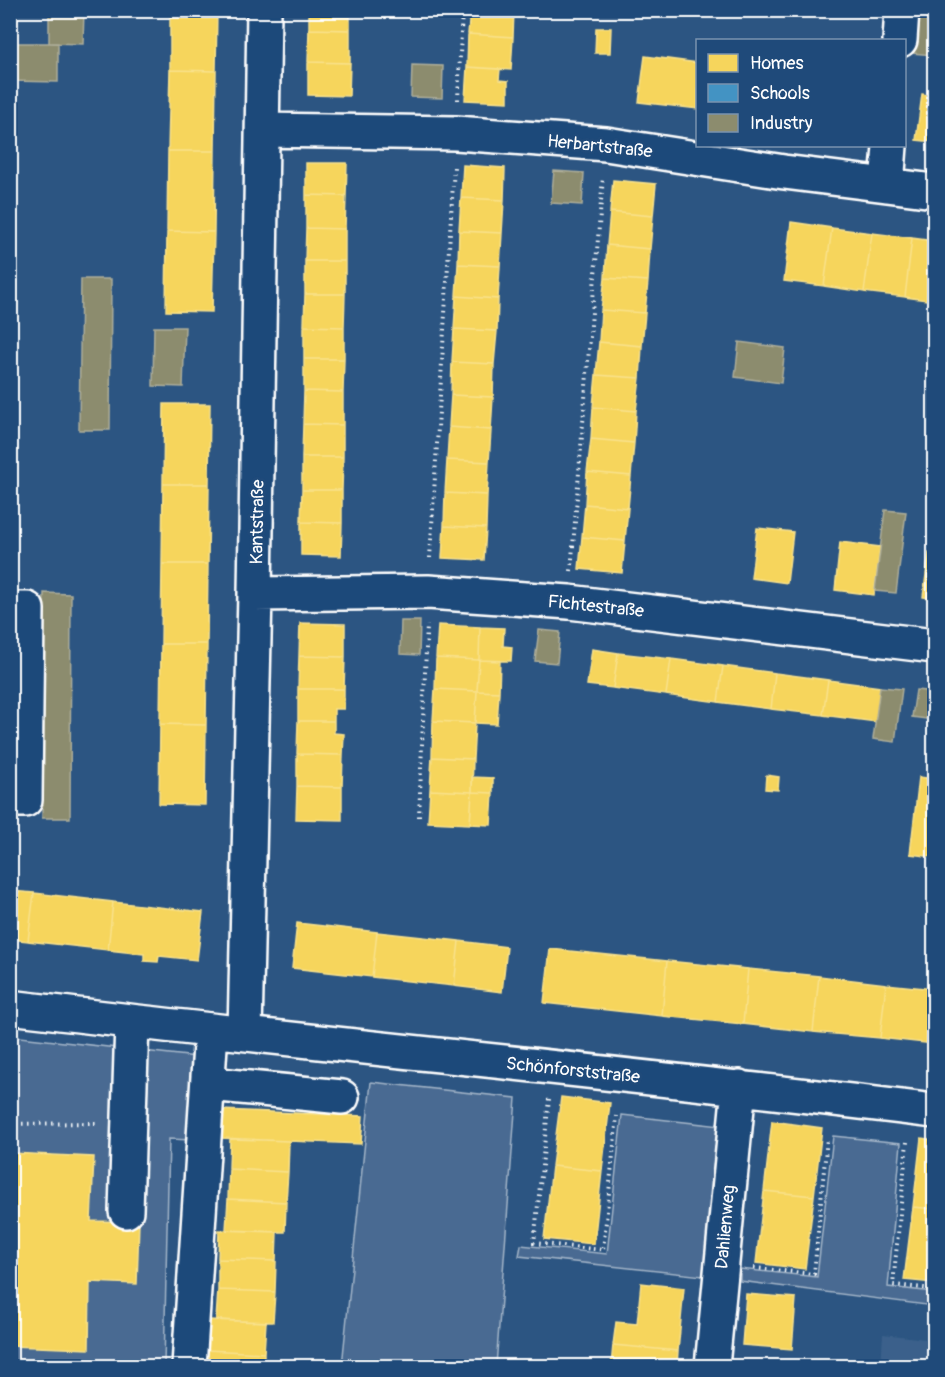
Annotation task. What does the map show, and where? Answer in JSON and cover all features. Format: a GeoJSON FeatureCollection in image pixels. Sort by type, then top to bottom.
{"type":"FeatureCollection","features":[{"type":"Feature","properties":{"kind":"street","name":"Kantstraße"},"geometry":{"type":"LineString","coordinates":[[244,1034],[255,594],[264,10]]}},
{"type":"Feature","properties":{"kind":"street"},"geometry":{"type":"LineString","coordinates":[[900,39],[902,10]]}},
{"type":"Feature","properties":{"kind":"street","name":"Herbartstraße"},"geometry":{"type":"LineString","coordinates":[[263,130],[456,133],[606,144],[784,172],[934,191]]}},
{"type":"Feature","properties":{"kind":"street"},"geometry":{"type":"LineString","coordinates":[[887,185],[890,147]]}},
{"type":"Feature","properties":{"kind":"street","name":"Fichtestraße"},"geometry":{"type":"LineString","coordinates":[[255,594],[428,592],[569,602],[934,646]]}},
{"type":"Feature","properties":{"kind":"street"},"geometry":{"type":"LineString","coordinates":[[10,609],[27,609],[25,800],[10,800]]}},
{"type":"Feature","properties":{"kind":"street","name":"Schönforststraße"},"geometry":{"type":"LineString","coordinates":[[10,1007],[922,1110]]}},
{"type":"Feature","properties":{"kind":"street"},"geometry":{"type":"LineString","coordinates":[[126,1211],[132,1022]]}},
{"type":"Feature","properties":{"kind":"street"},"geometry":{"type":"LineString","coordinates":[[189,1366],[211,1031]]}},
{"type":"Feature","properties":{"kind":"street"},"geometry":{"type":"LineString","coordinates":[[208,1084],[342,1097]]}},
{"type":"Feature","properties":{"kind":"street","name":"Dahlienweg"},"geometry":{"type":"LineString","coordinates":[[712,1366],[739,1088]]}},
{"type":"Feature","properties":{"kind":"path"},"geometry":{"type":"LineString","coordinates":[[419,817],[428,592],[462,10]]}},
{"type":"Feature","properties":{"kind":"path"},"geometry":{"type":"LineString","coordinates":[[569,602],[606,144]]}},
{"type":"Feature","properties":{"kind":"path"},"geometry":{"type":"LineString","coordinates":[[552,1069],[534,1243],[603,1250],[617,1116]]}},
{"type":"Feature","properties":{"kind":"path"},"geometry":{"type":"LineString","coordinates":[[922,1110],[893,1285],[934,1289]]}},
{"type":"Feature","properties":{"kind":"path"},"geometry":{"type":"LineString","coordinates":[[10,1124],[128,1122]]}},
{"type":"Feature","properties":{"kind":"path"},"geometry":{"type":"LineString","coordinates":[[745,1268],[814,1274],[828,1138]]}},
{"type":"Feature","properties":{"kind":"shaded area"},"geometry":{"type":"Polygon","coordinates":[[[11,1036],[196,1057],[192,1140],[169,1139],[164,1366],[11,1366],[11,1036]]]}},
{"type":"Feature","properties":{"kind":"shaded area"},"geometry":{"type":"Polygon","coordinates":[[[371,1082],[516,1098],[496,1366],[342,1366],[371,1082]]]}},
{"type":"Feature","properties":{"kind":"shaded area"},"geometry":{"type":"Polygon","coordinates":[[[622,1115],[720,1126],[703,1276],[519,1256],[521,1245],[607,1254],[622,1115]]]}},
{"type":"Feature","properties":{"kind":"shaded area"},"geometry":{"type":"Polygon","coordinates":[[[833,1136],[901,1143],[888,1287],[934,1292],[934,1306],[740,1281],[740,1269],[817,1277],[833,1136]]]}},
{"type":"Feature","properties":{"kind":"shaded area"},"geometry":{"type":"Polygon","coordinates":[[[883,1334],[934,1340],[934,1366],[881,1366],[883,1334]]]}},
{"type":"Feature","properties":{"kind":"building: Homes"},"geometry":{"type":"Polygon","coordinates":[[[170,10],[217,10],[216,71],[170,70],[170,10]]]}},
{"type":"Feature","properties":{"kind":"building: Homes"},"geometry":{"type":"Polygon","coordinates":[[[309,10],[350,10],[350,30],[309,29],[309,10]]]}},
{"type":"Feature","properties":{"kind":"building: Homes"},"geometry":{"type":"Polygon","coordinates":[[[470,10],[514,10],[513,37],[468,34],[470,10]]]}},
{"type":"Feature","properties":{"kind":"building: Homes"},"geometry":{"type":"Polygon","coordinates":[[[596,28],[611,28],[610,53],[595,53],[596,28]]]}},
{"type":"Feature","properties":{"kind":"building: Homes"},"geometry":{"type":"Polygon","coordinates":[[[309,29],[350,30],[350,63],[308,62],[309,29]]]}},
{"type":"Feature","properties":{"kind":"building: Homes"},"geometry":{"type":"Polygon","coordinates":[[[468,34],[513,37],[511,70],[467,67],[468,34]]]}},
{"type":"Feature","properties":{"kind":"building: Homes"},"geometry":{"type":"Polygon","coordinates":[[[645,56],[696,63],[696,109],[639,102],[645,56]]]}},
{"type":"Feature","properties":{"kind":"building: Homes"},"geometry":{"type":"Polygon","coordinates":[[[308,62],[350,63],[349,96],[308,95],[308,62]]]}},
{"type":"Feature","properties":{"kind":"building: Homes"},"geometry":{"type":"Polygon","coordinates":[[[467,67],[500,69],[499,80],[508,81],[508,102],[465,100],[467,67]]]}},
{"type":"Feature","properties":{"kind":"building: Homes"},"geometry":{"type":"Polygon","coordinates":[[[170,70],[216,71],[215,151],[168,151],[170,70]]]}},
{"type":"Feature","properties":{"kind":"building: Homes"},"geometry":{"type":"Polygon","coordinates":[[[922,94],[934,96],[934,142],[916,140],[922,94]]]}},
{"type":"Feature","properties":{"kind":"building: Homes"},"geometry":{"type":"Polygon","coordinates":[[[168,151],[215,151],[214,232],[167,231],[168,151]]]}},
{"type":"Feature","properties":{"kind":"building: Homes"},"geometry":{"type":"Polygon","coordinates":[[[306,163],[347,163],[346,196],[306,195],[306,163]]]}},
{"type":"Feature","properties":{"kind":"building: Homes"},"geometry":{"type":"Polygon","coordinates":[[[463,165],[505,168],[504,200],[461,198],[463,165]]]}},
{"type":"Feature","properties":{"kind":"building: Homes"},"geometry":{"type":"Polygon","coordinates":[[[613,180],[656,184],[653,216],[610,212],[613,180]]]}},
{"type":"Feature","properties":{"kind":"building: Homes"},"geometry":{"type":"Polygon","coordinates":[[[306,195],[346,196],[345,229],[306,228],[306,195]]]}},
{"type":"Feature","properties":{"kind":"building: Homes"},"geometry":{"type":"Polygon","coordinates":[[[461,198],[504,200],[502,233],[459,231],[461,198]]]}},
{"type":"Feature","properties":{"kind":"building: Homes"},"geometry":{"type":"Polygon","coordinates":[[[610,212],[653,216],[650,249],[607,245],[610,212]]]}},
{"type":"Feature","properties":{"kind":"building: Homes"},"geometry":{"type":"Polygon","coordinates":[[[791,222],[832,228],[824,286],[784,281],[791,222]]]}},
{"type":"Feature","properties":{"kind":"building: Homes"},"geometry":{"type":"Polygon","coordinates":[[[306,228],[345,229],[345,261],[305,261],[306,228]]]}},
{"type":"Feature","properties":{"kind":"building: Homes"},"geometry":{"type":"Polygon","coordinates":[[[832,228],[872,233],[864,292],[824,286],[832,228]]]}},
{"type":"Feature","properties":{"kind":"building: Homes"},"geometry":{"type":"Polygon","coordinates":[[[167,231],[214,232],[212,312],[166,311],[167,231]]]}},
{"type":"Feature","properties":{"kind":"building: Homes"},"geometry":{"type":"Polygon","coordinates":[[[459,231],[502,233],[500,266],[458,264],[459,231]]]}},
{"type":"Feature","properties":{"kind":"building: Homes"},"geometry":{"type":"Polygon","coordinates":[[[872,233],[912,238],[905,297],[864,292],[872,233]]]}},
{"type":"Feature","properties":{"kind":"building: Homes"},"geometry":{"type":"Polygon","coordinates":[[[912,238],[934,241],[934,301],[905,297],[912,238]]]}},
{"type":"Feature","properties":{"kind":"building: Homes"},"geometry":{"type":"Polygon","coordinates":[[[607,245],[650,249],[648,281],[605,278],[607,245]]]}},
{"type":"Feature","properties":{"kind":"building: Homes"},"geometry":{"type":"Polygon","coordinates":[[[305,261],[345,261],[345,294],[305,294],[305,261]]]}},
{"type":"Feature","properties":{"kind":"building: Homes"},"geometry":{"type":"Polygon","coordinates":[[[458,264],[500,266],[498,299],[456,296],[458,264]]]}},
{"type":"Feature","properties":{"kind":"building: Homes"},"geometry":{"type":"Polygon","coordinates":[[[605,278],[648,281],[645,313],[601,310],[605,278]]]}},
{"type":"Feature","properties":{"kind":"building: Homes"},"geometry":{"type":"Polygon","coordinates":[[[305,294],[345,294],[344,327],[304,326],[305,294]]]}},
{"type":"Feature","properties":{"kind":"building: Homes"},"geometry":{"type":"Polygon","coordinates":[[[456,296],[498,299],[497,331],[454,329],[456,296]]]}},
{"type":"Feature","properties":{"kind":"building: Homes"},"geometry":{"type":"Polygon","coordinates":[[[601,310],[645,313],[642,346],[599,342],[601,310]]]}},
{"type":"Feature","properties":{"kind":"building: Homes"},"geometry":{"type":"Polygon","coordinates":[[[304,326],[344,327],[344,359],[304,359],[304,326]]]}},
{"type":"Feature","properties":{"kind":"building: Homes"},"geometry":{"type":"Polygon","coordinates":[[[454,329],[497,331],[494,364],[452,362],[454,329]]]}},
{"type":"Feature","properties":{"kind":"building: Homes"},"geometry":{"type":"Polygon","coordinates":[[[599,342],[642,346],[640,378],[596,375],[599,342]]]}},
{"type":"Feature","properties":{"kind":"building: Homes"},"geometry":{"type":"Polygon","coordinates":[[[304,359],[344,359],[343,392],[304,391],[304,359]]]}},
{"type":"Feature","properties":{"kind":"building: Homes"},"geometry":{"type":"Polygon","coordinates":[[[452,362],[494,364],[493,397],[451,395],[452,362]]]}},
{"type":"Feature","properties":{"kind":"building: Homes"},"geometry":{"type":"Polygon","coordinates":[[[596,375],[640,378],[636,411],[593,407],[596,375]]]}},
{"type":"Feature","properties":{"kind":"building: Homes"},"geometry":{"type":"Polygon","coordinates":[[[304,391],[343,392],[343,425],[303,424],[304,391]]]}},
{"type":"Feature","properties":{"kind":"building: Homes"},"geometry":{"type":"Polygon","coordinates":[[[451,395],[493,397],[491,430],[449,427],[451,395]]]}},
{"type":"Feature","properties":{"kind":"building: Homes"},"geometry":{"type":"Polygon","coordinates":[[[164,404],[210,404],[209,484],[163,484],[164,404]]]}},
{"type":"Feature","properties":{"kind":"building: Homes"},"geometry":{"type":"Polygon","coordinates":[[[593,407],[636,411],[634,443],[591,439],[593,407]]]}},
{"type":"Feature","properties":{"kind":"building: Homes"},"geometry":{"type":"Polygon","coordinates":[[[303,424],[343,425],[343,457],[302,457],[303,424]]]}},
{"type":"Feature","properties":{"kind":"building: Homes"},"geometry":{"type":"Polygon","coordinates":[[[449,427],[491,430],[489,462],[447,460],[449,427]]]}},
{"type":"Feature","properties":{"kind":"building: Homes"},"geometry":{"type":"Polygon","coordinates":[[[591,439],[634,443],[631,476],[587,472],[591,439]]]}},
{"type":"Feature","properties":{"kind":"building: Homes"},"geometry":{"type":"Polygon","coordinates":[[[302,457],[343,457],[342,490],[302,490],[302,457]]]}},
{"type":"Feature","properties":{"kind":"building: Homes"},"geometry":{"type":"Polygon","coordinates":[[[447,460],[489,462],[487,495],[445,493],[447,460]]]}},
{"type":"Feature","properties":{"kind":"building: Homes"},"geometry":{"type":"Polygon","coordinates":[[[587,472],[631,476],[628,508],[585,504],[587,472]]]}},
{"type":"Feature","properties":{"kind":"building: Homes"},"geometry":{"type":"Polygon","coordinates":[[[163,484],[209,484],[208,564],[162,564],[163,484]]]}},
{"type":"Feature","properties":{"kind":"building: Homes"},"geometry":{"type":"Polygon","coordinates":[[[302,490],[342,490],[342,523],[301,522],[302,490]]]}},
{"type":"Feature","properties":{"kind":"building: Homes"},"geometry":{"type":"Polygon","coordinates":[[[445,493],[487,495],[486,528],[444,526],[445,493]]]}},
{"type":"Feature","properties":{"kind":"building: Homes"},"geometry":{"type":"Polygon","coordinates":[[[585,504],[628,508],[625,541],[582,537],[585,504]]]}},
{"type":"Feature","properties":{"kind":"building: Homes"},"geometry":{"type":"Polygon","coordinates":[[[301,522],[342,523],[341,556],[301,555],[301,522]]]}},
{"type":"Feature","properties":{"kind":"building: Homes"},"geometry":{"type":"Polygon","coordinates":[[[444,526],[486,528],[484,560],[442,558],[444,526]]]}},
{"type":"Feature","properties":{"kind":"building: Homes"},"geometry":{"type":"Polygon","coordinates":[[[757,528],[793,532],[787,583],[751,578],[757,528]]]}},
{"type":"Feature","properties":{"kind":"building: Homes"},"geometry":{"type":"Polygon","coordinates":[[[582,537],[625,541],[622,573],[579,569],[582,537]]]}},
{"type":"Feature","properties":{"kind":"building: Homes"},"geometry":{"type":"Polygon","coordinates":[[[840,542],[880,547],[874,595],[835,590],[840,542]]]}},
{"type":"Feature","properties":{"kind":"building: Homes"},"geometry":{"type":"Polygon","coordinates":[[[929,553],[934,553],[934,599],[923,597],[929,553]]]}},
{"type":"Feature","properties":{"kind":"building: Homes"},"geometry":{"type":"Polygon","coordinates":[[[162,564],[208,564],[207,644],[161,644],[162,564]]]}},
{"type":"Feature","properties":{"kind":"building: Homes"},"geometry":{"type":"Polygon","coordinates":[[[300,623],[345,624],[345,657],[299,656],[300,623]]]}},
{"type":"Feature","properties":{"kind":"building: Homes"},"geometry":{"type":"Polygon","coordinates":[[[438,625],[480,627],[479,660],[436,658],[438,625]]]}},
{"type":"Feature","properties":{"kind":"building: Homes"},"geometry":{"type":"Polygon","coordinates":[[[480,627],[504,628],[503,646],[512,647],[511,661],[479,660],[480,627]]]}},
{"type":"Feature","properties":{"kind":"building: Homes"},"geometry":{"type":"Polygon","coordinates":[[[161,644],[207,644],[206,725],[160,724],[161,644]]]}},
{"type":"Feature","properties":{"kind":"building: Homes"},"geometry":{"type":"Polygon","coordinates":[[[592,649],[618,653],[613,688],[587,685],[592,649]]]}},
{"type":"Feature","properties":{"kind":"building: Homes"},"geometry":{"type":"Polygon","coordinates":[[[618,653],[671,659],[666,695],[613,688],[618,653]]]}},
{"type":"Feature","properties":{"kind":"building: Homes"},"geometry":{"type":"Polygon","coordinates":[[[299,656],[345,657],[344,689],[298,689],[299,656]]]}},
{"type":"Feature","properties":{"kind":"building: Homes"},"geometry":{"type":"Polygon","coordinates":[[[436,658],[479,660],[477,691],[435,689],[436,658]]]}},
{"type":"Feature","properties":{"kind":"building: Homes"},"geometry":{"type":"Polygon","coordinates":[[[671,659],[723,666],[718,702],[666,695],[671,659]]]}},
{"type":"Feature","properties":{"kind":"building: Homes"},"geometry":{"type":"Polygon","coordinates":[[[479,660],[500,661],[499,692],[477,691],[479,660]]]}},
{"type":"Feature","properties":{"kind":"building: Homes"},"geometry":{"type":"Polygon","coordinates":[[[723,666],[775,673],[771,709],[718,702],[723,666]]]}},
{"type":"Feature","properties":{"kind":"building: Homes"},"geometry":{"type":"Polygon","coordinates":[[[775,673],[828,680],[823,715],[771,709],[775,673]]]}},
{"type":"Feature","properties":{"kind":"building: Homes"},"geometry":{"type":"Polygon","coordinates":[[[828,680],[880,687],[876,722],[823,715],[828,680]]]}},
{"type":"Feature","properties":{"kind":"building: Homes"},"geometry":{"type":"Polygon","coordinates":[[[298,689],[344,689],[344,709],[334,709],[334,721],[298,721],[298,689]]]}},
{"type":"Feature","properties":{"kind":"building: Homes"},"geometry":{"type":"Polygon","coordinates":[[[435,689],[477,691],[475,723],[433,721],[435,689]]]}},
{"type":"Feature","properties":{"kind":"building: Homes"},"geometry":{"type":"Polygon","coordinates":[[[477,691],[499,692],[497,724],[475,723],[477,691]]]}},
{"type":"Feature","properties":{"kind":"building: Homes"},"geometry":{"type":"Polygon","coordinates":[[[298,721],[334,721],[334,733],[344,734],[343,755],[297,754],[298,721]]]}},
{"type":"Feature","properties":{"kind":"building: Homes"},"geometry":{"type":"Polygon","coordinates":[[[433,721],[475,723],[473,759],[432,757],[433,721]]]}},
{"type":"Feature","properties":{"kind":"building: Homes"},"geometry":{"type":"Polygon","coordinates":[[[160,724],[206,725],[205,805],[159,804],[160,724]]]}},
{"type":"Feature","properties":{"kind":"building: Homes"},"geometry":{"type":"Polygon","coordinates":[[[297,754],[343,755],[342,787],[297,786],[297,754]]]}},
{"type":"Feature","properties":{"kind":"building: Homes"},"geometry":{"type":"Polygon","coordinates":[[[432,757],[473,759],[472,792],[430,790],[432,757]]]}},
{"type":"Feature","properties":{"kind":"building: Homes"},"geometry":{"type":"Polygon","coordinates":[[[766,775],[779,777],[778,790],[765,789],[766,775]]]}},
{"type":"Feature","properties":{"kind":"building: Homes"},"geometry":{"type":"Polygon","coordinates":[[[472,777],[493,778],[493,793],[472,792],[472,777]]]}},
{"type":"Feature","properties":{"kind":"building: Homes"},"geometry":{"type":"Polygon","coordinates":[[[919,777],[934,779],[934,857],[910,854],[919,777]]]}},
{"type":"Feature","properties":{"kind":"building: Homes"},"geometry":{"type":"Polygon","coordinates":[[[297,786],[342,787],[342,820],[296,819],[297,786]]]}},
{"type":"Feature","properties":{"kind":"building: Homes"},"geometry":{"type":"Polygon","coordinates":[[[430,790],[472,792],[470,824],[428,822],[430,790]]]}},
{"type":"Feature","properties":{"kind":"building: Homes"},"geometry":{"type":"Polygon","coordinates":[[[472,792],[493,793],[491,825],[470,824],[472,792]]]}},
{"type":"Feature","properties":{"kind":"building: Homes"},"geometry":{"type":"Polygon","coordinates":[[[10,891],[34,893],[28,941],[10,939],[10,891]]]}},
{"type":"Feature","properties":{"kind":"building: Homes"},"geometry":{"type":"Polygon","coordinates":[[[34,893],[113,902],[108,950],[28,941],[34,893]]]}},
{"type":"Feature","properties":{"kind":"building: Homes"},"geometry":{"type":"Polygon","coordinates":[[[113,902],[203,912],[197,960],[159,956],[158,962],[144,961],[144,954],[108,950],[113,902]]]}},
{"type":"Feature","properties":{"kind":"building: Homes"},"geometry":{"type":"Polygon","coordinates":[[[297,923],[377,932],[372,977],[292,968],[297,923]]]}},
{"type":"Feature","properties":{"kind":"building: Homes"},"geometry":{"type":"Polygon","coordinates":[[[377,932],[459,941],[454,986],[372,977],[377,932]]]}},
{"type":"Feature","properties":{"kind":"building: Homes"},"geometry":{"type":"Polygon","coordinates":[[[459,941],[507,947],[502,992],[454,986],[459,941]]]}},
{"type":"Feature","properties":{"kind":"building: Homes"},"geometry":{"type":"Polygon","coordinates":[[[550,949],[667,961],[662,1016],[544,1003],[550,949]]]}},
{"type":"Feature","properties":{"kind":"building: Homes"},"geometry":{"type":"Polygon","coordinates":[[[667,961],[748,969],[743,1024],[662,1016],[667,961]]]}},
{"type":"Feature","properties":{"kind":"building: Homes"},"geometry":{"type":"Polygon","coordinates":[[[748,969],[819,976],[813,1032],[743,1024],[748,969]]]}},
{"type":"Feature","properties":{"kind":"building: Homes"},"geometry":{"type":"Polygon","coordinates":[[[819,976],[886,984],[880,1038],[813,1032],[819,976]]]}},
{"type":"Feature","properties":{"kind":"building: Homes"},"geometry":{"type":"Polygon","coordinates":[[[886,984],[934,989],[934,1044],[880,1038],[886,984]]]}},
{"type":"Feature","properties":{"kind":"building: Homes"},"geometry":{"type":"Polygon","coordinates":[[[561,1097],[610,1103],[602,1171],[552,1166],[561,1097]]]}},
{"type":"Feature","properties":{"kind":"building: Homes"},"geometry":{"type":"Polygon","coordinates":[[[221,1110],[363,1116],[361,1144],[220,1138],[221,1110]]]}},
{"type":"Feature","properties":{"kind":"building: Homes"},"geometry":{"type":"Polygon","coordinates":[[[772,1121],[822,1128],[814,1196],[764,1191],[772,1121]]]}},
{"type":"Feature","properties":{"kind":"building: Homes"},"geometry":{"type":"Polygon","coordinates":[[[921,1138],[934,1140],[934,1209],[913,1207],[921,1138]]]}},
{"type":"Feature","properties":{"kind":"building: Homes"},"geometry":{"type":"Polygon","coordinates":[[[230,1139],[289,1141],[288,1172],[229,1169],[230,1139]]]}},
{"type":"Feature","properties":{"kind":"building: Homes"},"geometry":{"type":"Polygon","coordinates":[[[10,1153],[94,1157],[91,1221],[139,1222],[137,1284],[90,1282],[89,1349],[10,1346],[10,1153]]]}},
{"type":"Feature","properties":{"kind":"building: Homes"},"geometry":{"type":"Polygon","coordinates":[[[552,1166],[602,1171],[594,1244],[544,1239],[552,1166]]]}},
{"type":"Feature","properties":{"kind":"building: Homes"},"geometry":{"type":"Polygon","coordinates":[[[229,1169],[288,1172],[286,1202],[228,1199],[229,1169]]]}},
{"type":"Feature","properties":{"kind":"building: Homes"},"geometry":{"type":"Polygon","coordinates":[[[764,1191],[814,1196],[805,1269],[756,1263],[764,1191]]]}},
{"type":"Feature","properties":{"kind":"building: Homes"},"geometry":{"type":"Polygon","coordinates":[[[228,1199],[286,1202],[285,1232],[226,1230],[228,1199]]]}},
{"type":"Feature","properties":{"kind":"building: Homes"},"geometry":{"type":"Polygon","coordinates":[[[913,1207],[934,1209],[934,1283],[904,1280],[913,1207]]]}},
{"type":"Feature","properties":{"kind":"building: Homes"},"geometry":{"type":"Polygon","coordinates":[[[219,1230],[277,1232],[276,1261],[218,1259],[219,1230]]]}},
{"type":"Feature","properties":{"kind":"building: Homes"},"geometry":{"type":"Polygon","coordinates":[[[218,1259],[276,1261],[275,1292],[218,1290],[218,1259]]]}},
{"type":"Feature","properties":{"kind":"building: Homes"},"geometry":{"type":"Polygon","coordinates":[[[641,1283],[684,1288],[678,1351],[613,1345],[616,1322],[637,1324],[641,1283]]]}},
{"type":"Feature","properties":{"kind":"building: Homes"},"geometry":{"type":"Polygon","coordinates":[[[218,1290],[275,1292],[273,1322],[216,1320],[218,1290]]]}},
{"type":"Feature","properties":{"kind":"building: Homes"},"geometry":{"type":"Polygon","coordinates":[[[746,1294],[796,1298],[792,1349],[742,1345],[746,1294]]]}},
{"type":"Feature","properties":{"kind":"building: Homes"},"geometry":{"type":"Polygon","coordinates":[[[208,1320],[266,1322],[264,1353],[207,1350],[208,1320]]]}},
{"type":"Feature","properties":{"kind":"building: Homes"},"geometry":{"type":"Polygon","coordinates":[[[613,1345],[678,1351],[677,1366],[611,1366],[613,1345]]]}},
{"type":"Feature","properties":{"kind":"building: Homes"},"geometry":{"type":"Polygon","coordinates":[[[207,1350],[264,1353],[264,1366],[207,1366],[207,1350]]]}},
{"type":"Feature","properties":{"kind":"building: Schools"},"geometry":{"type":"Polygon","coordinates":[[[907,1362],[934,1365],[934,1366],[907,1366],[907,1362]]]}},
{"type":"Feature","properties":{"kind":"building: Industry"},"geometry":{"type":"Polygon","coordinates":[[[49,10],[84,10],[83,44],[49,43],[49,10]]]}},
{"type":"Feature","properties":{"kind":"building: Industry"},"geometry":{"type":"Polygon","coordinates":[[[915,10],[934,10],[934,55],[911,53],[915,10]]]}},
{"type":"Feature","properties":{"kind":"building: Industry"},"geometry":{"type":"Polygon","coordinates":[[[10,43],[58,43],[58,82],[10,81],[10,43]]]}},
{"type":"Feature","properties":{"kind":"building: Industry"},"geometry":{"type":"Polygon","coordinates":[[[412,65],[443,66],[442,98],[411,97],[412,65]]]}},
{"type":"Feature","properties":{"kind":"building: Industry"},"geometry":{"type":"Polygon","coordinates":[[[554,171],[584,173],[582,205],[551,203],[554,171]]]}},
{"type":"Feature","properties":{"kind":"building: Industry"},"geometry":{"type":"Polygon","coordinates":[[[81,279],[111,279],[110,430],[79,430],[81,279]]]}},
{"type":"Feature","properties":{"kind":"building: Industry"},"geometry":{"type":"Polygon","coordinates":[[[154,327],[185,327],[183,387],[153,386],[154,327]]]}},
{"type":"Feature","properties":{"kind":"building: Industry"},"geometry":{"type":"Polygon","coordinates":[[[739,342],[785,348],[781,383],[735,377],[739,342]]]}},
{"type":"Feature","properties":{"kind":"building: Industry"},"geometry":{"type":"Polygon","coordinates":[[[885,510],[906,512],[896,593],[875,591],[885,510]]]}},
{"type":"Feature","properties":{"kind":"building: Industry"},"geometry":{"type":"Polygon","coordinates":[[[44,593],[71,594],[70,818],[42,818],[44,593]]]}},
{"type":"Feature","properties":{"kind":"building: Industry"},"geometry":{"type":"Polygon","coordinates":[[[401,621],[420,621],[419,655],[400,654],[401,621]]]}},
{"type":"Feature","properties":{"kind":"building: Industry"},"geometry":{"type":"Polygon","coordinates":[[[539,630],[560,632],[557,663],[535,661],[539,630]]]}},
{"type":"Feature","properties":{"kind":"building: Industry"},"geometry":{"type":"Polygon","coordinates":[[[880,687],[902,689],[895,742],[873,739],[880,687]]]}},
{"type":"Feature","properties":{"kind":"building: Industry"},"geometry":{"type":"Polygon","coordinates":[[[916,690],[934,692],[934,720],[912,717],[916,690]]]}}]}
